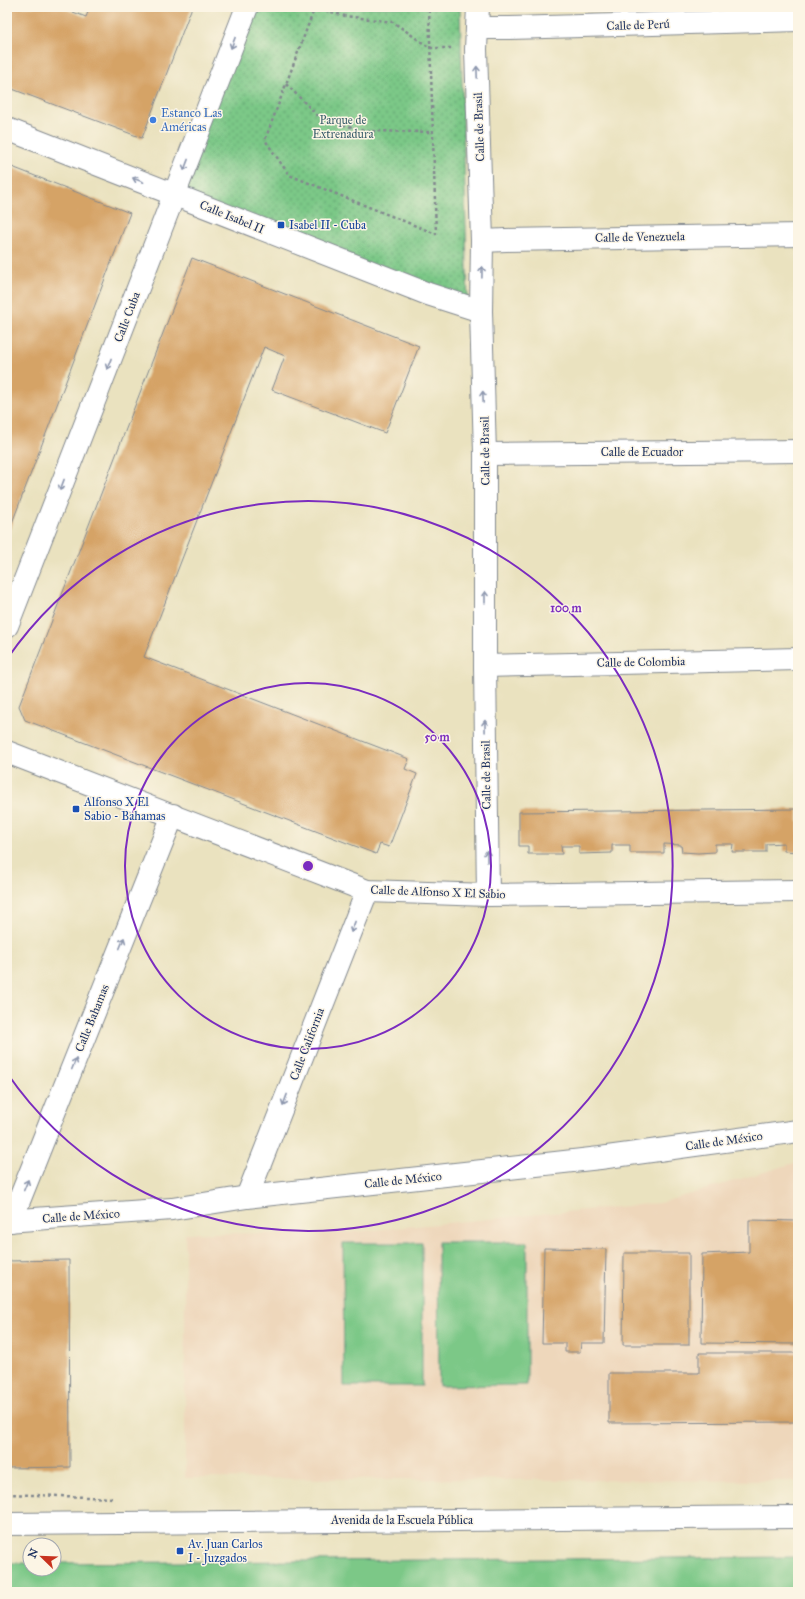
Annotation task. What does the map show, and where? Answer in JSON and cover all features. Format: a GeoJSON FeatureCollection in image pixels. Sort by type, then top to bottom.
{"type":"FeatureCollection","features":[{"type":"Feature","properties":{"kind":"street","name":"Calle Cuba"},"geometry":{"type":"LineString","coordinates":[[7,626],[248,7]]}},
{"type":"Feature","properties":{"kind":"street","name":"Calle de Perú"},"geometry":{"type":"LineString","coordinates":[[477,28],[798,20]]}},
{"type":"Feature","properties":{"kind":"street","name":"Calle de Brasil"},"geometry":{"type":"LineString","coordinates":[[477,28],[482,241],[481,311],[485,454],[485,666],[488,896]]}},
{"type":"Feature","properties":{"kind":"street","name":"Calle Isabel II"},"geometry":{"type":"LineString","coordinates":[[7,128],[428,294],[481,311]]}},
{"type":"Feature","properties":{"kind":"street","name":"Calle de Venezuela"},"geometry":{"type":"LineString","coordinates":[[482,241],[798,235]]}},
{"type":"Feature","properties":{"kind":"street","name":"Calle de Ecuador"},"geometry":{"type":"LineString","coordinates":[[485,454],[798,451]]}},
{"type":"Feature","properties":{"kind":"street","name":"Calle de Colombia"},"geometry":{"type":"LineString","coordinates":[[485,666],[798,659]]}},
{"type":"Feature","properties":{"kind":"street","name":"Calle de Alfonso X El Sabio"},"geometry":{"type":"LineString","coordinates":[[7,752],[367,891],[488,896],[798,891]]}},
{"type":"Feature","properties":{"kind":"street","name":"Calle Bahamas"},"geometry":{"type":"LineString","coordinates":[[9,1221],[173,815]]}},
{"type":"Feature","properties":{"kind":"street","name":"Calle California"},"geometry":{"type":"LineString","coordinates":[[247,1197],[367,891]]}},
{"type":"Feature","properties":{"kind":"street","name":"Calle de México"},"geometry":{"type":"LineString","coordinates":[[9,1221],[172,1209],[247,1197],[600,1158],[798,1131]]}},
{"type":"Feature","properties":{"kind":"street","name":"Avenida de la Escuela Pública"},"geometry":{"type":"LineString","coordinates":[[7,1524],[798,1517]]}},
{"type":"Feature","properties":{"kind":"path"},"geometry":{"type":"LineString","coordinates":[[429,7],[436,234],[289,175],[265,140],[315,7],[345,16],[393,22],[430,48]]}},
{"type":"Feature","properties":{"kind":"path"},"geometry":{"type":"LineString","coordinates":[[430,48],[477,28]]}},
{"type":"Feature","properties":{"kind":"path"},"geometry":{"type":"LineString","coordinates":[[286,84],[320,117],[364,132],[433,132]]}},
{"type":"Feature","properties":{"kind":"shaded area"},"geometry":{"type":"Polygon","coordinates":[[[798,1162],[798,1481],[185,1478],[185,1233],[331,1234],[660,1203],[798,1162]]]}},
{"type":"Feature","properties":{"kind":"green space","name":"Parque de Extrenadura"},"geometry":{"type":"Polygon","coordinates":[[[251,7],[460,7],[468,304],[180,192],[251,7]]]}},
{"type":"Feature","properties":{"kind":"green space"},"geometry":{"type":"Polygon","coordinates":[[[438,1242],[527,1242],[527,1385],[439,1386],[438,1242]]]}},
{"type":"Feature","properties":{"kind":"green space"},"geometry":{"type":"Polygon","coordinates":[[[343,1243],[422,1243],[422,1386],[344,1386],[343,1243]]]}},
{"type":"Feature","properties":{"kind":"green space"},"geometry":{"type":"Polygon","coordinates":[[[798,1557],[798,1592],[7,1592],[7,1563],[22,1563],[22,1577],[62,1577],[62,1563],[798,1557]]]}},
{"type":"Feature","properties":{"kind":"building"},"geometry":{"type":"Polygon","coordinates":[[[7,7],[60,7],[86,17],[90,7],[192,7],[142,138],[7,87],[7,7]]]}},
{"type":"Feature","properties":{"kind":"building"},"geometry":{"type":"Polygon","coordinates":[[[7,165],[130,213],[7,536],[7,165]]]}},
{"type":"Feature","properties":{"kind":"building"},"geometry":{"type":"Polygon","coordinates":[[[192,258],[419,346],[385,433],[272,390],[285,356],[264,347],[144,657],[409,759],[405,769],[417,774],[389,847],[380,844],[376,854],[25,720],[19,706],[192,258]]]}},
{"type":"Feature","properties":{"kind":"building"},"geometry":{"type":"Polygon","coordinates":[[[798,809],[798,852],[784,851],[784,843],[766,844],[766,852],[732,852],[733,844],[715,844],[715,852],[698,853],[682,852],[681,845],[664,844],[664,853],[630,853],[630,845],[612,845],[612,853],[579,854],[579,846],[561,846],[562,854],[528,854],[528,846],[519,846],[519,812],[798,809]]]}},
{"type":"Feature","properties":{"kind":"building"},"geometry":{"type":"Polygon","coordinates":[[[749,1220],[798,1221],[798,1344],[701,1343],[702,1254],[749,1252],[749,1220]]]}},
{"type":"Feature","properties":{"kind":"building"},"geometry":{"type":"Polygon","coordinates":[[[544,1248],[606,1249],[604,1343],[581,1343],[580,1352],[565,1352],[565,1343],[542,1343],[544,1248]]]}},
{"type":"Feature","properties":{"kind":"building"},"geometry":{"type":"Polygon","coordinates":[[[624,1253],[689,1253],[689,1345],[623,1345],[624,1253]]]}},
{"type":"Feature","properties":{"kind":"building"},"geometry":{"type":"Polygon","coordinates":[[[69,1260],[70,1467],[7,1468],[7,1261],[69,1260]]]}},
{"type":"Feature","properties":{"kind":"building"},"geometry":{"type":"Polygon","coordinates":[[[699,1353],[798,1353],[798,1422],[609,1423],[609,1373],[699,1373],[699,1353]]]}},
{"type":"Feature","properties":{"kind":"place","name":"Estanco Las Américas"},"geometry":{"type":"Point","coordinates":[153,120]}},
{"type":"Feature","properties":{"kind":"place","name":"Isabel II - Cuba"},"geometry":{"type":"Point","coordinates":[281,225]}},
{"type":"Feature","properties":{"kind":"place","name":"Alfonso X El Sabio - Bahamas"},"geometry":{"type":"Point","coordinates":[76,809]}},
{"type":"Feature","properties":{"kind":"place","name":"Av. Juan Carlos I - Juzgados"},"geometry":{"type":"Point","coordinates":[180,1551]}}]}
